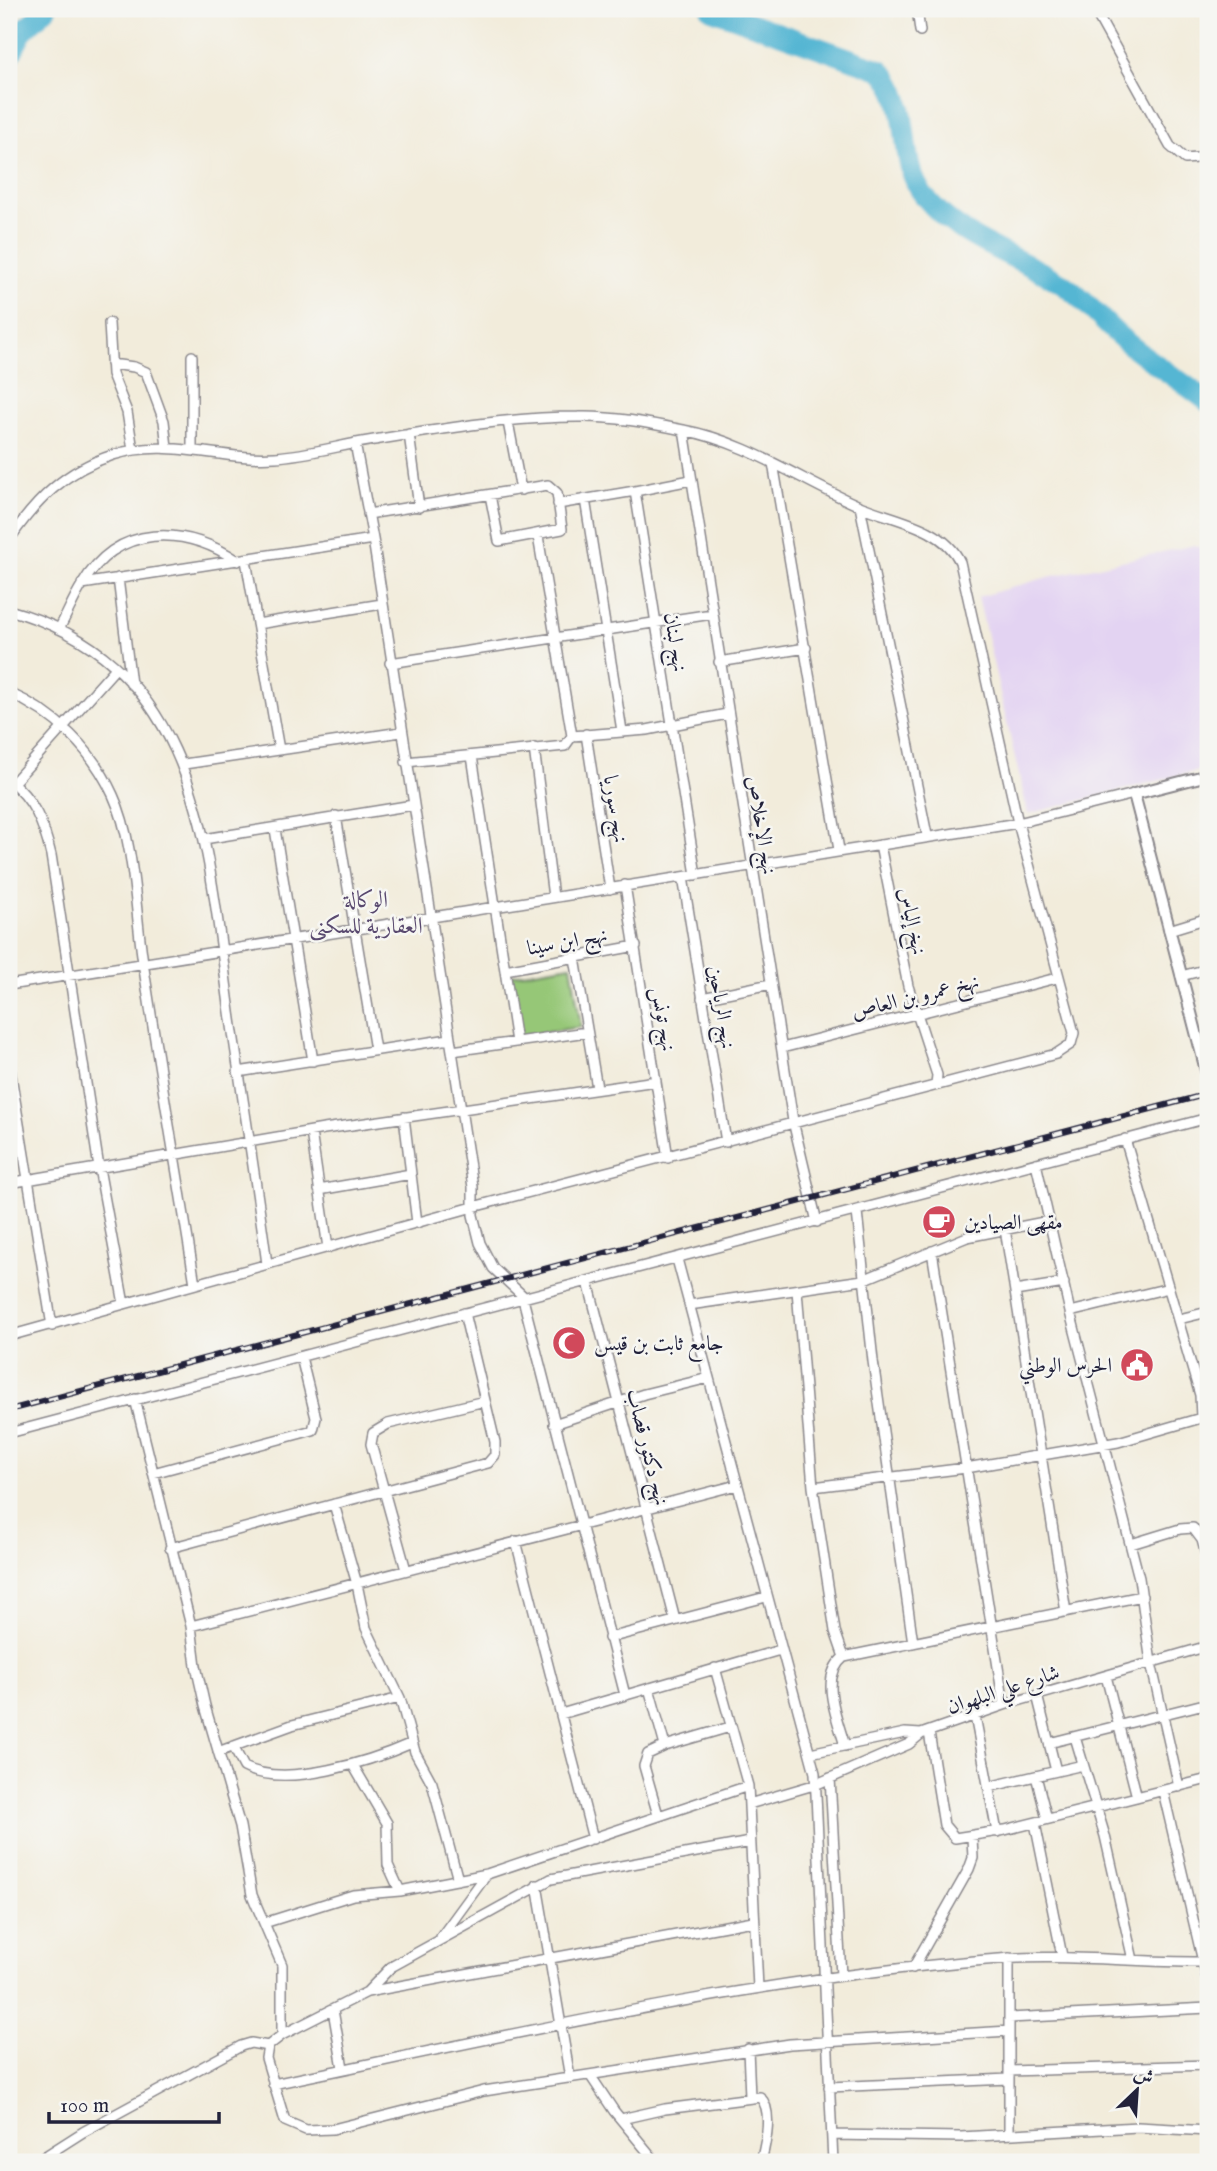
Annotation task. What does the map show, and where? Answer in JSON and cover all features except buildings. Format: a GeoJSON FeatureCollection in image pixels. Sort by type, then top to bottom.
{"type":"FeatureCollection","features":[{"type":"Feature","properties":{"kind":"street"},"geometry":{"type":"LineString","coordinates":[[917,9],[920,31]]}},
{"type":"Feature","properties":{"kind":"street"},"geometry":{"type":"LineString","coordinates":[[1094,9],[1170,146],[1185,159],[1208,157]]}},
{"type":"Feature","properties":{"kind":"street"},"geometry":{"type":"LineString","coordinates":[[109,323],[111,364],[127,412],[132,450]]}},
{"type":"Feature","properties":{"kind":"street"},"geometry":{"type":"LineString","coordinates":[[192,356],[192,449]]}},
{"type":"Feature","properties":{"kind":"street"},"geometry":{"type":"LineString","coordinates":[[111,364],[134,367],[146,372],[164,421],[167,447]]}},
{"type":"Feature","properties":{"kind":"street"},"geometry":{"type":"LineString","coordinates":[[9,540],[62,478],[84,466],[132,450],[167,447],[255,458],[278,457],[409,434],[508,422],[580,417],[684,430],[724,440],[859,506],[931,533],[954,550],[967,591],[1018,822],[1057,978],[1074,1032],[1067,1048],[1056,1054],[793,1121],[668,1158],[473,1207],[9,1336]]}},
{"type":"Feature","properties":{"kind":"street"},"geometry":{"type":"LineString","coordinates":[[508,422],[521,490]]}},
{"type":"Feature","properties":{"kind":"street","name":"نهج الإخلاص"},"geometry":{"type":"LineString","coordinates":[[684,430],[793,1121],[817,1222]]}},
{"type":"Feature","properties":{"kind":"street"},"geometry":{"type":"LineString","coordinates":[[409,434],[419,507]]}},
{"type":"Feature","properties":{"kind":"street"},"geometry":{"type":"LineString","coordinates":[[355,443],[373,539],[390,663],[473,1187],[477,1233],[493,1268],[523,1298],[625,1695]]}},
{"type":"Feature","properties":{"kind":"street"},"geometry":{"type":"LineString","coordinates":[[773,463],[839,850]]}},
{"type":"Feature","properties":{"kind":"street"},"geometry":{"type":"LineString","coordinates":[[558,504],[691,480]]}},
{"type":"Feature","properties":{"kind":"street"},"geometry":{"type":"LineString","coordinates":[[368,514],[419,507],[490,495],[521,490],[551,486],[557,494],[561,530],[499,541],[490,495]]}},
{"type":"Feature","properties":{"kind":"street","name":"نهج لبنان"},"geometry":{"type":"LineString","coordinates":[[635,491],[696,875]]}},
{"type":"Feature","properties":{"kind":"street"},"geometry":{"type":"LineString","coordinates":[[585,499],[622,731]]}},
{"type":"Feature","properties":{"kind":"street"},"geometry":{"type":"LineString","coordinates":[[859,506],[928,835]]}},
{"type":"Feature","properties":{"kind":"street"},"geometry":{"type":"LineString","coordinates":[[60,629],[82,584],[112,552],[130,542],[151,536],[193,537],[215,545],[242,560],[257,624],[279,750]]}},
{"type":"Feature","properties":{"kind":"street"},"geometry":{"type":"LineString","coordinates":[[406,762],[565,746],[572,736],[538,536]]}},
{"type":"Feature","properties":{"kind":"street"},"geometry":{"type":"LineString","coordinates":[[82,584],[373,539]]}},
{"type":"Feature","properties":{"kind":"street"},"geometry":{"type":"LineString","coordinates":[[118,578],[131,684]]}},
{"type":"Feature","properties":{"kind":"street"},"geometry":{"type":"LineString","coordinates":[[257,624],[382,604]]}},
{"type":"Feature","properties":{"kind":"street"},"geometry":{"type":"LineString","coordinates":[[9,610],[60,629],[115,668],[164,726],[184,764],[204,839],[267,1264]]}},
{"type":"Feature","properties":{"kind":"street"},"geometry":{"type":"LineString","coordinates":[[390,663],[712,614]]}},
{"type":"Feature","properties":{"kind":"street"},"geometry":{"type":"LineString","coordinates":[[719,662],[806,648]]}},
{"type":"Feature","properties":{"kind":"street"},"geometry":{"type":"LineString","coordinates":[[115,668],[65,727],[11,781],[34,808],[44,826],[71,975],[99,1168],[124,1304]]}},
{"type":"Feature","properties":{"kind":"street"},"geometry":{"type":"LineString","coordinates":[[9,693],[40,709],[65,727],[96,764],[114,796],[125,829],[143,963],[195,1284]]}},
{"type":"Feature","properties":{"kind":"street"},"geometry":{"type":"LineString","coordinates":[[572,736],[727,714]]}},
{"type":"Feature","properties":{"kind":"street"},"geometry":{"type":"LineString","coordinates":[[184,764],[401,732]]}},
{"type":"Feature","properties":{"kind":"street","name":"نهج سوريا"},"geometry":{"type":"LineString","coordinates":[[586,734],[610,889]]}},
{"type":"Feature","properties":{"kind":"street"},"geometry":{"type":"LineString","coordinates":[[534,748],[553,897]]}},
{"type":"Feature","properties":{"kind":"street"},"geometry":{"type":"LineString","coordinates":[[472,755],[516,1042]]}},
{"type":"Feature","properties":{"kind":"street"},"geometry":{"type":"LineString","coordinates":[[9,985],[625,885],[751,868],[839,850],[1018,822],[1208,775]]}},
{"type":"Feature","properties":{"kind":"street"},"geometry":{"type":"LineString","coordinates":[[1134,794],[1208,1078]]}},
{"type":"Feature","properties":{"kind":"street"},"geometry":{"type":"LineString","coordinates":[[204,839],[413,804]]}},
{"type":"Feature","properties":{"kind":"street"},"geometry":{"type":"LineString","coordinates":[[336,816],[375,1050]]}},
{"type":"Feature","properties":{"kind":"street"},"geometry":{"type":"LineString","coordinates":[[275,829],[313,1060]]}},
{"type":"Feature","properties":{"kind":"street","name":"نهخ إلياس"},"geometry":{"type":"LineString","coordinates":[[880,845],[916,1014],[937,1075],[936,1085]]}},
{"type":"Feature","properties":{"kind":"street","name":"نهج الرياحين"},"geometry":{"type":"LineString","coordinates":[[683,877],[726,1142]]}},
{"type":"Feature","properties":{"kind":"street","name":"نهج تونس"},"geometry":{"type":"LineString","coordinates":[[625,885],[668,1158]]}},
{"type":"Feature","properties":{"kind":"street"},"geometry":{"type":"LineString","coordinates":[[1169,930],[1208,918]]}},
{"type":"Feature","properties":{"kind":"street","name":"نهج ابن سينا"},"geometry":{"type":"LineString","coordinates":[[505,970],[636,946]]}},
{"type":"Feature","properties":{"kind":"street"},"geometry":{"type":"LineString","coordinates":[[575,958],[597,1088]]}},
{"type":"Feature","properties":{"kind":"street"},"geometry":{"type":"LineString","coordinates":[[1181,976],[1208,968]]}},
{"type":"Feature","properties":{"kind":"street","name":"نهخ عمرو بن العاص"},"geometry":{"type":"LineString","coordinates":[[782,1048],[1057,978]]}},
{"type":"Feature","properties":{"kind":"street"},"geometry":{"type":"LineString","coordinates":[[702,998],[771,984]]}},
{"type":"Feature","properties":{"kind":"street"},"geometry":{"type":"LineString","coordinates":[[452,1051],[587,1032]]}},
{"type":"Feature","properties":{"kind":"street"},"geometry":{"type":"LineString","coordinates":[[239,1072],[449,1039]]}},
{"type":"Feature","properties":{"kind":"street"},"geometry":{"type":"LineString","coordinates":[[9,1063],[12,1108],[52,1326]]}},
{"type":"Feature","properties":{"kind":"street"},"geometry":{"type":"LineString","coordinates":[[9,1183],[404,1117],[656,1081]]}},
{"type":"Feature","properties":{"kind":"street"},"geometry":{"type":"LineString","coordinates":[[404,1117],[417,1223]]}},
{"type":"Feature","properties":{"kind":"street"},"geometry":{"type":"LineString","coordinates":[[9,1433],[1208,1118]]}},
{"type":"Feature","properties":{"kind":"street"},"geometry":{"type":"LineString","coordinates":[[311,1132],[328,1248]]}},
{"type":"Feature","properties":{"kind":"street"},"geometry":{"type":"LineString","coordinates":[[813,1487],[966,1468],[1134,1439],[1201,1418],[1200,1395],[1125,1139]]}},
{"type":"Feature","properties":{"kind":"street"},"geometry":{"type":"LineString","coordinates":[[1036,1163],[1070,1312],[1130,1544],[1142,1597],[1151,1663],[1179,1787]]}},
{"type":"Feature","properties":{"kind":"street"},"geometry":{"type":"LineString","coordinates":[[319,1190],[411,1174]]}},
{"type":"Feature","properties":{"kind":"street"},"geometry":{"type":"LineString","coordinates":[[857,1212],[863,1280],[913,1643]]}},
{"type":"Feature","properties":{"kind":"street"},"geometry":{"type":"LineString","coordinates":[[689,1305],[863,1280],[967,1237],[1049,1221]]}},
{"type":"Feature","properties":{"kind":"street"},"geometry":{"type":"LineString","coordinates":[[1005,1228],[1066,1612]]}},
{"type":"Feature","properties":{"kind":"street"},"geometry":{"type":"LineString","coordinates":[[932,1251],[1004,1705]]}},
{"type":"Feature","properties":{"kind":"street"},"geometry":{"type":"LineString","coordinates":[[677,1259],[817,1784],[833,2162]]}},
{"type":"Feature","properties":{"kind":"street","name":"نهج دكتور قصاب"},"geometry":{"type":"LineString","coordinates":[[588,1282],[674,1620]]}},
{"type":"Feature","properties":{"kind":"street"},"geometry":{"type":"LineString","coordinates":[[1015,1291],[1064,1283]]}},
{"type":"Feature","properties":{"kind":"street"},"geometry":{"type":"LineString","coordinates":[[1070,1312],[1169,1288]]}},
{"type":"Feature","properties":{"kind":"street"},"geometry":{"type":"LineString","coordinates":[[797,1290],[813,1487],[835,1631],[844,1657]]}},
{"type":"Feature","properties":{"kind":"street"},"geometry":{"type":"LineString","coordinates":[[1179,1319],[1208,1312]]}},
{"type":"Feature","properties":{"kind":"street"},"geometry":{"type":"LineString","coordinates":[[170,1548],[488,1463],[496,1450],[464,1313]]}},
{"type":"Feature","properties":{"kind":"street"},"geometry":{"type":"LineString","coordinates":[[153,1473],[313,1430],[316,1418],[301,1357]]}},
{"type":"Feature","properties":{"kind":"street"},"geometry":{"type":"LineString","coordinates":[[554,1424],[709,1378]]}},
{"type":"Feature","properties":{"kind":"street"},"geometry":{"type":"LineString","coordinates":[[135,1399],[191,1626],[196,1666],[240,1826],[251,1895],[282,1965],[282,2035]]}},
{"type":"Feature","properties":{"kind":"street"},"geometry":{"type":"LineString","coordinates":[[406,1570],[371,1444],[376,1429],[485,1401]]}},
{"type":"Feature","properties":{"kind":"street"},"geometry":{"type":"LineString","coordinates":[[191,1626],[737,1485]]}},
{"type":"Feature","properties":{"kind":"street"},"geometry":{"type":"LineString","coordinates":[[334,1504],[372,1646],[400,1698],[412,1743],[432,1783],[458,1880]]}},
{"type":"Feature","properties":{"kind":"street"},"geometry":{"type":"LineString","coordinates":[[1130,1544],[1180,1529],[1193,1528],[1202,1540],[1208,1562]]}},
{"type":"Feature","properties":{"kind":"street"},"geometry":{"type":"LineString","coordinates":[[516,1541],[593,1839]]}},
{"type":"Feature","properties":{"kind":"street"},"geometry":{"type":"LineString","coordinates":[[609,1638],[766,1597]]}},
{"type":"Feature","properties":{"kind":"street"},"geometry":{"type":"LineString","coordinates":[[845,1746],[830,1681],[835,1665],[844,1657],[1142,1597]]}},
{"type":"Feature","properties":{"kind":"street","name":"شارع علي البلهوان"},"geometry":{"type":"LineString","coordinates":[[749,1804],[830,1779],[909,1744],[925,1733],[1004,1705],[1208,1646]]}},
{"type":"Feature","properties":{"kind":"street"},"geometry":{"type":"LineString","coordinates":[[561,1714],[780,1650]]}},
{"type":"Feature","properties":{"kind":"street"},"geometry":{"type":"LineString","coordinates":[[715,1668],[748,1787],[758,1988]]}},
{"type":"Feature","properties":{"kind":"street"},"geometry":{"type":"LineString","coordinates":[[1106,1676],[1137,1797]]}},
{"type":"Feature","properties":{"kind":"street"},"geometry":{"type":"LineString","coordinates":[[649,1688],[665,1746]]}},
{"type":"Feature","properties":{"kind":"street"},"geometry":{"type":"LineString","coordinates":[[1037,1695],[1056,1771]]}},
{"type":"Feature","properties":{"kind":"street"},"geometry":{"type":"LineString","coordinates":[[218,1752],[292,1725],[400,1698]]}},
{"type":"Feature","properties":{"kind":"street"},"geometry":{"type":"LineString","coordinates":[[1049,1743],[1207,1703],[1208,1717]]}},
{"type":"Feature","properties":{"kind":"street"},"geometry":{"type":"LineString","coordinates":[[975,1716],[997,1832]]}},
{"type":"Feature","properties":{"kind":"street"},"geometry":{"type":"LineString","coordinates":[[658,1815],[644,1766],[648,1754],[665,1746],[730,1727]]}},
{"type":"Feature","properties":{"kind":"street"},"geometry":{"type":"LineString","coordinates":[[810,1753],[905,1732],[925,1733],[944,1825],[951,1836],[972,1837],[997,1832],[1208,1779]]}},
{"type":"Feature","properties":{"kind":"street"},"geometry":{"type":"LineString","coordinates":[[1075,1737],[1094,1807],[1105,1836],[1133,1959]]}},
{"type":"Feature","properties":{"kind":"street"},"geometry":{"type":"LineString","coordinates":[[233,1746],[244,1767],[272,1774],[353,1765],[412,1743]]}},
{"type":"Feature","properties":{"kind":"street"},"geometry":{"type":"LineString","coordinates":[[353,1765],[387,1822],[388,1865],[400,1891]]}},
{"type":"Feature","properties":{"kind":"street"},"geometry":{"type":"LineString","coordinates":[[988,1787],[1083,1765]]}},
{"type":"Feature","properties":{"kind":"street"},"geometry":{"type":"LineString","coordinates":[[1036,1776],[1047,1819]]}},
{"type":"Feature","properties":{"kind":"street"},"geometry":{"type":"LineString","coordinates":[[830,1779],[841,1976]]}},
{"type":"Feature","properties":{"kind":"street"},"geometry":{"type":"LineString","coordinates":[[264,1923],[353,1895],[400,1891],[487,1874],[748,1787]]}},
{"type":"Feature","properties":{"kind":"street"},"geometry":{"type":"LineString","coordinates":[[1163,1791],[1206,1962],[1208,1983]]}},
{"type":"Feature","properties":{"kind":"street"},"geometry":{"type":"LineString","coordinates":[[1035,1823],[1062,1956]]}},
{"type":"Feature","properties":{"kind":"street"},"geometry":{"type":"LineString","coordinates":[[914,1968],[969,1869],[973,1858],[972,1837]]}},
{"type":"Feature","properties":{"kind":"street"},"geometry":{"type":"LineString","coordinates":[[750,1842],[579,1872],[537,1885],[391,1967],[367,1992],[282,2035],[268,2046],[266,2058],[285,2121],[306,2130],[319,2131],[443,2099],[748,2049],[826,2040],[1009,2031]]}},
{"type":"Feature","properties":{"kind":"street"},"geometry":{"type":"LineString","coordinates":[[438,1941],[487,1874]]}},
{"type":"Feature","properties":{"kind":"street"},"geometry":{"type":"LineString","coordinates":[[537,1885],[569,2078]]}},
{"type":"Feature","properties":{"kind":"street"},"geometry":{"type":"LineString","coordinates":[[367,1992],[550,1961],[753,1921]]}},
{"type":"Feature","properties":{"kind":"street"},"geometry":{"type":"LineString","coordinates":[[273,2084],[561,2023],[824,1978],[1009,1958],[1062,1956],[1206,1962]]}},
{"type":"Feature","properties":{"kind":"street"},"geometry":{"type":"LineString","coordinates":[[1009,1958],[1009,2133]]}},
{"type":"Feature","properties":{"kind":"street"},"geometry":{"type":"LineString","coordinates":[[1009,2018],[1208,2008]]}},
{"type":"Feature","properties":{"kind":"street"},"geometry":{"type":"LineString","coordinates":[[333,2010],[343,2068]]}},
{"type":"Feature","properties":{"kind":"street"},"geometry":{"type":"LineString","coordinates":[[36,2162],[83,2132],[242,2046],[251,2043],[268,2046]]}},
{"type":"Feature","properties":{"kind":"street"},"geometry":{"type":"LineString","coordinates":[[748,2049],[750,2097]]}},
{"type":"Feature","properties":{"kind":"street"},"geometry":{"type":"LineString","coordinates":[[829,2087],[1208,2065]]}},
{"type":"Feature","properties":{"kind":"street"},"geometry":{"type":"LineString","coordinates":[[590,2075],[656,2162]]}},
{"type":"Feature","properties":{"kind":"street"},"geometry":{"type":"LineString","coordinates":[[621,2119],[665,2109],[760,2097],[766,2108],[761,2162]]}},
{"type":"Feature","properties":{"kind":"street"},"geometry":{"type":"LineString","coordinates":[[832,2135],[961,2137],[1009,2133],[1092,2132],[1138,2127],[1208,2131]]}},
{"type":"Feature","properties":{"kind":"shaded area"},"geometry":{"type":"Polygon","coordinates":[[[1195,545],[1208,551],[1208,768],[1028,814],[978,597],[1048,577],[1195,545]]]}},
{"type":"Feature","properties":{"kind":"green space"},"geometry":{"type":"Polygon","coordinates":[[[571,965],[581,1027],[520,1036],[511,975],[571,965]]]}},
{"type":"Feature","properties":{"kind":"waterway"},"geometry":{"type":"LineString","coordinates":[[9,58],[23,31],[46,9]]}},
{"type":"Feature","properties":{"kind":"waterway"},"geometry":{"type":"LineString","coordinates":[[711,9],[881,70],[892,84],[898,99],[910,166],[916,182],[939,212],[971,236],[1067,287],[1129,344],[1208,402]]}},
{"type":"Feature","properties":{"kind":"railway"},"geometry":{"type":"LineString","coordinates":[[9,1410],[1208,1094]]}},
{"type":"Feature","properties":{"kind":"place","name":"مقهى الصيادين"},"geometry":{"type":"Point","coordinates":[939,1222]}},
{"type":"Feature","properties":{"kind":"place","name":"جامع ثابت بن قیس"},"geometry":{"type":"Point","coordinates":[569,1343]}},
{"type":"Feature","properties":{"kind":"place","name":"الحرس الوطني"},"geometry":{"type":"Point","coordinates":[1137,1365]}},
{"type":"Feature","properties":{"kind":"district","name":"الوكالة العقارية للسكنى"},"geometry":{"type":"Point","coordinates":[366,912]}}]}
